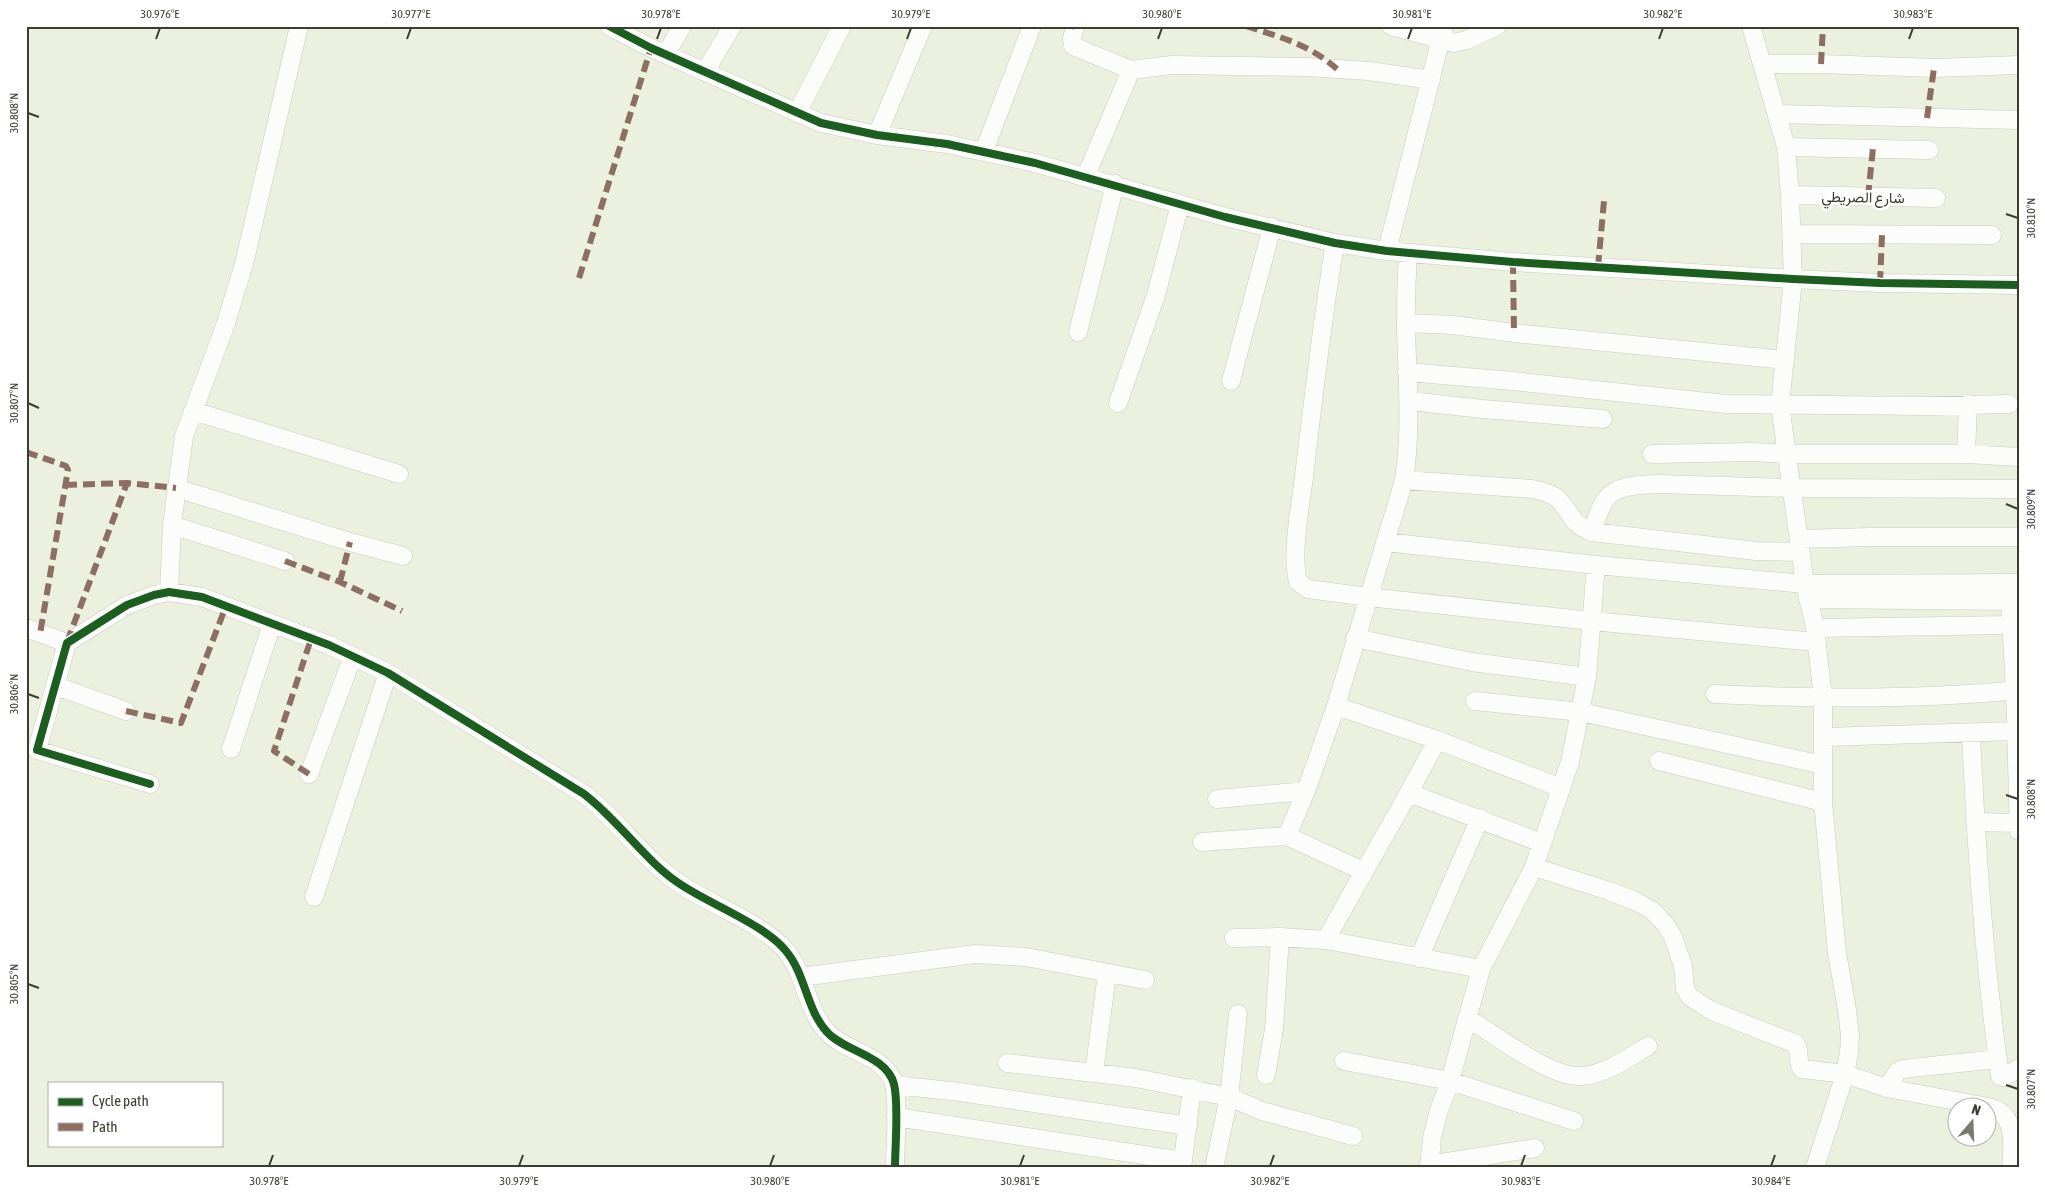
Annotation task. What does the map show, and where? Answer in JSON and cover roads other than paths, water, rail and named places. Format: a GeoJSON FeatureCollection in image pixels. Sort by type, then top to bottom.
{"type":"FeatureCollection","features":[{"type":"Feature","properties":{"kind":"street"},"geometry":{"type":"LineString","coordinates":[[169,592],[172,524],[184,436],[225,326],[244,264],[299,26]]}},
{"type":"Feature","properties":{"kind":"street"},"geometry":{"type":"LineString","coordinates":[[609,26],[797,114],[821,123],[877,135],[984,151],[1086,176],[1225,217],[1335,243],[1387,251],[1513,262],[1880,283],[2019,285]]}},
{"type":"Feature","properties":{"kind":"street"},"geometry":{"type":"LineString","coordinates":[[666,54],[682,26]]}},
{"type":"Feature","properties":{"kind":"street"},"geometry":{"type":"LineString","coordinates":[[706,72],[732,26]]}},
{"type":"Feature","properties":{"kind":"street"},"geometry":{"type":"LineString","coordinates":[[797,114],[842,26]]}},
{"type":"Feature","properties":{"kind":"street"},"geometry":{"type":"LineString","coordinates":[[877,135],[924,26]]}},
{"type":"Feature","properties":{"kind":"street"},"geometry":{"type":"LineString","coordinates":[[984,151],[1032,26]]}},
{"type":"Feature","properties":{"kind":"street"},"geometry":{"type":"LineString","coordinates":[[1075,26],[1072,39],[1074,46],[1131,70],[1172,65],[1307,67],[1369,71],[1431,80]]}},
{"type":"Feature","properties":{"kind":"street"},"geometry":{"type":"LineString","coordinates":[[1391,26],[1442,33],[1454,43],[1462,42],[1497,26]]}},
{"type":"Feature","properties":{"kind":"street"},"geometry":{"type":"LineString","coordinates":[[1751,26],[1786,147],[1793,279],[1780,405],[1823,698],[1823,802],[1837,953],[1848,1010],[1850,1035],[1845,1074],[1815,1168]]}},
{"type":"Feature","properties":{"kind":"street"},"geometry":{"type":"LineString","coordinates":[[1387,251],[1442,33]]}},
{"type":"Feature","properties":{"kind":"street"},"geometry":{"type":"LineString","coordinates":[[1762,64],[1934,68],[2019,65]]}},
{"type":"Feature","properties":{"kind":"street"},"geometry":{"type":"LineString","coordinates":[[1086,176],[1131,70]]}},
{"type":"Feature","properties":{"kind":"street"},"geometry":{"type":"LineString","coordinates":[[1778,114],[2019,120]]}},
{"type":"Feature","properties":{"kind":"street"},"geometry":{"type":"LineString","coordinates":[[1786,147],[1929,150]]}},
{"type":"Feature","properties":{"kind":"street"},"geometry":{"type":"LineString","coordinates":[[1078,332],[1115,184]]}},
{"type":"Feature","properties":{"kind":"street","name":"شارع الصريطي"},"geometry":{"type":"LineString","coordinates":[[1790,195],[1936,198]]}},
{"type":"Feature","properties":{"kind":"street"},"geometry":{"type":"LineString","coordinates":[[1118,403],[1156,295],[1180,204]]}},
{"type":"Feature","properties":{"kind":"street"},"geometry":{"type":"LineString","coordinates":[[1232,381],[1272,227]]}},
{"type":"Feature","properties":{"kind":"street"},"geometry":{"type":"LineString","coordinates":[[1792,234],[1992,235]]}},
{"type":"Feature","properties":{"kind":"street"},"geometry":{"type":"LineString","coordinates":[[1335,243],[1323,317],[1295,569],[1298,582],[1308,589],[1592,621],[1815,635],[2011,625]]}},
{"type":"Feature","properties":{"kind":"street"},"geometry":{"type":"LineString","coordinates":[[1287,836],[1306,791],[1336,706],[1404,480],[1409,448],[1410,401],[1407,372],[1406,323],[1408,253]]}},
{"type":"Feature","properties":{"kind":"street"},"geometry":{"type":"LineString","coordinates":[[1406,323],[1453,325],[1514,333],[1785,360]]}},
{"type":"Feature","properties":{"kind":"street"},"geometry":{"type":"LineString","coordinates":[[1407,372],[1513,381],[1692,401],[1780,405],[1927,406],[2009,404]]}},
{"type":"Feature","properties":{"kind":"street"},"geometry":{"type":"LineString","coordinates":[[1410,401],[1603,419]]}},
{"type":"Feature","properties":{"kind":"street"},"geometry":{"type":"LineString","coordinates":[[1966,454],[1968,404]]}},
{"type":"Feature","properties":{"kind":"street"},"geometry":{"type":"LineString","coordinates":[[193,411],[399,474]]}},
{"type":"Feature","properties":{"kind":"street"},"geometry":{"type":"LineString","coordinates":[[1652,454],[1752,452],[1787,454],[1966,454],[2019,457]]}},
{"type":"Feature","properties":{"kind":"street"},"geometry":{"type":"LineString","coordinates":[[1404,480],[1532,489],[1550,494],[1558,499],[1572,520],[1580,528],[1592,532],[1619,537],[1756,551],[1800,546],[2019,537]]}},
{"type":"Feature","properties":{"kind":"street"},"geometry":{"type":"LineString","coordinates":[[1592,532],[1606,499],[1623,488],[1658,484],[1791,488],[2019,489]]}},
{"type":"Feature","properties":{"kind":"street"},"geometry":{"type":"LineString","coordinates":[[176,488],[350,542],[403,556]]}},
{"type":"Feature","properties":{"kind":"street"},"geometry":{"type":"LineString","coordinates":[[172,524],[285,560]]}},
{"type":"Feature","properties":{"kind":"street"},"geometry":{"type":"LineString","coordinates":[[1385,542],[1807,591],[2014,601],[2011,625],[2017,690],[2018,825],[1975,822]]}},
{"type":"Feature","properties":{"kind":"street"},"geometry":{"type":"LineString","coordinates":[[1534,1148],[1429,1166],[1432,1138],[1438,1113],[1450,1081],[1481,969],[1534,866],[1570,762],[1587,677],[1596,565]]}},
{"type":"Feature","properties":{"kind":"street"},"geometry":{"type":"LineString","coordinates":[[1807,591],[2019,583]]}},
{"type":"Feature","properties":{"kind":"street"},"geometry":{"type":"LineString","coordinates":[[150,784],[32,755],[56,686],[67,643],[127,605],[154,595],[169,592],[202,598],[353,656],[388,672],[584,794],[599,806],[656,864],[678,883],[777,941],[787,952],[801,977],[816,1015],[828,1033],[876,1062],[889,1073],[894,1085],[896,1117],[895,1168]]}},
{"type":"Feature","properties":{"kind":"street"},"geometry":{"type":"LineString","coordinates":[[231,749],[272,624]]}},
{"type":"Feature","properties":{"kind":"street"},"geometry":{"type":"LineString","coordinates":[[26,628],[67,643]]}},
{"type":"Feature","properties":{"kind":"street"},"geometry":{"type":"LineString","coordinates":[[1355,638],[1472,662],[1587,677]]}},
{"type":"Feature","properties":{"kind":"street"},"geometry":{"type":"LineString","coordinates":[[309,774],[353,656]]}},
{"type":"Feature","properties":{"kind":"street"},"geometry":{"type":"LineString","coordinates":[[314,897],[388,672]]}},
{"type":"Feature","properties":{"kind":"street"},"geometry":{"type":"LineString","coordinates":[[56,686],[126,711]]}},
{"type":"Feature","properties":{"kind":"street"},"geometry":{"type":"LineString","coordinates":[[1715,694],[1823,698],[1915,697],[2017,690]]}},
{"type":"Feature","properties":{"kind":"street"},"geometry":{"type":"LineString","coordinates":[[1475,701],[1581,712],[1823,765]]}},
{"type":"Feature","properties":{"kind":"street"},"geometry":{"type":"LineString","coordinates":[[1336,706],[1437,740],[1561,788]]}},
{"type":"Feature","properties":{"kind":"street"},"geometry":{"type":"LineString","coordinates":[[1824,737],[1971,733],[2017,736]]}},
{"type":"Feature","properties":{"kind":"street"},"geometry":{"type":"LineString","coordinates":[[1971,733],[1983,930],[1997,1059],[2001,1077],[2019,1068]]}},
{"type":"Feature","properties":{"kind":"street"},"geometry":{"type":"LineString","coordinates":[[1326,940],[1437,740]]}},
{"type":"Feature","properties":{"kind":"street"},"geometry":{"type":"LineString","coordinates":[[1659,761],[1823,802]]}},
{"type":"Feature","properties":{"kind":"street"},"geometry":{"type":"LineString","coordinates":[[1217,799],[1306,791]]}},
{"type":"Feature","properties":{"kind":"street"},"geometry":{"type":"LineString","coordinates":[[1409,793],[1480,818],[1542,843]]}},
{"type":"Feature","properties":{"kind":"street"},"geometry":{"type":"LineString","coordinates":[[1419,958],[1480,818]]}},
{"type":"Feature","properties":{"kind":"street"},"geometry":{"type":"LineString","coordinates":[[1202,842],[1287,836],[1363,871]]}},
{"type":"Feature","properties":{"kind":"street"},"geometry":{"type":"LineString","coordinates":[[1534,866],[1609,890],[1653,911],[1665,924],[1673,937],[1683,966],[1685,990],[1690,997],[1712,1011],[1796,1044],[1798,1063],[1802,1068],[1845,1074],[1887,1088],[1948,1099]]}},
{"type":"Feature","properties":{"kind":"street"},"geometry":{"type":"LineString","coordinates":[[1234,938],[1280,937],[1326,940],[1481,969]]}},
{"type":"Feature","properties":{"kind":"street"},"geometry":{"type":"LineString","coordinates":[[1266,1075],[1274,1029],[1280,937]]}},
{"type":"Feature","properties":{"kind":"street"},"geometry":{"type":"LineString","coordinates":[[801,977],[975,954],[1026,957],[1146,980]]}},
{"type":"Feature","properties":{"kind":"street"},"geometry":{"type":"LineString","coordinates":[[1094,1073],[1107,974]]}},
{"type":"Feature","properties":{"kind":"street"},"geometry":{"type":"LineString","coordinates":[[1214,1168],[1229,1097],[1238,1014]]}},
{"type":"Feature","properties":{"kind":"street"},"geometry":{"type":"LineString","coordinates":[[1467,1018],[1548,1068],[1575,1076],[1597,1073],[1648,1046]]}},
{"type":"Feature","properties":{"kind":"street"},"geometry":{"type":"LineString","coordinates":[[1887,1088],[1898,1071],[1903,1068],[1997,1059]]}},
{"type":"Feature","properties":{"kind":"street"},"geometry":{"type":"LineString","coordinates":[[1344,1061],[1450,1081],[1574,1121]]}},
{"type":"Feature","properties":{"kind":"street"},"geometry":{"type":"LineString","coordinates":[[1007,1063],[1136,1078],[1192,1088],[1229,1097],[1262,1111],[1353,1136]]}},
{"type":"Feature","properties":{"kind":"street"},"geometry":{"type":"LineString","coordinates":[[894,1085],[960,1092],[1188,1126]]}},
{"type":"Feature","properties":{"kind":"street"},"geometry":{"type":"LineString","coordinates":[[896,1117],[1182,1164],[1192,1088]]}},
{"type":"Feature","properties":{"kind":"street"},"geometry":{"type":"LineString","coordinates":[[1998,1112],[2010,1125],[2013,1140],[2011,1168]]}}]}
